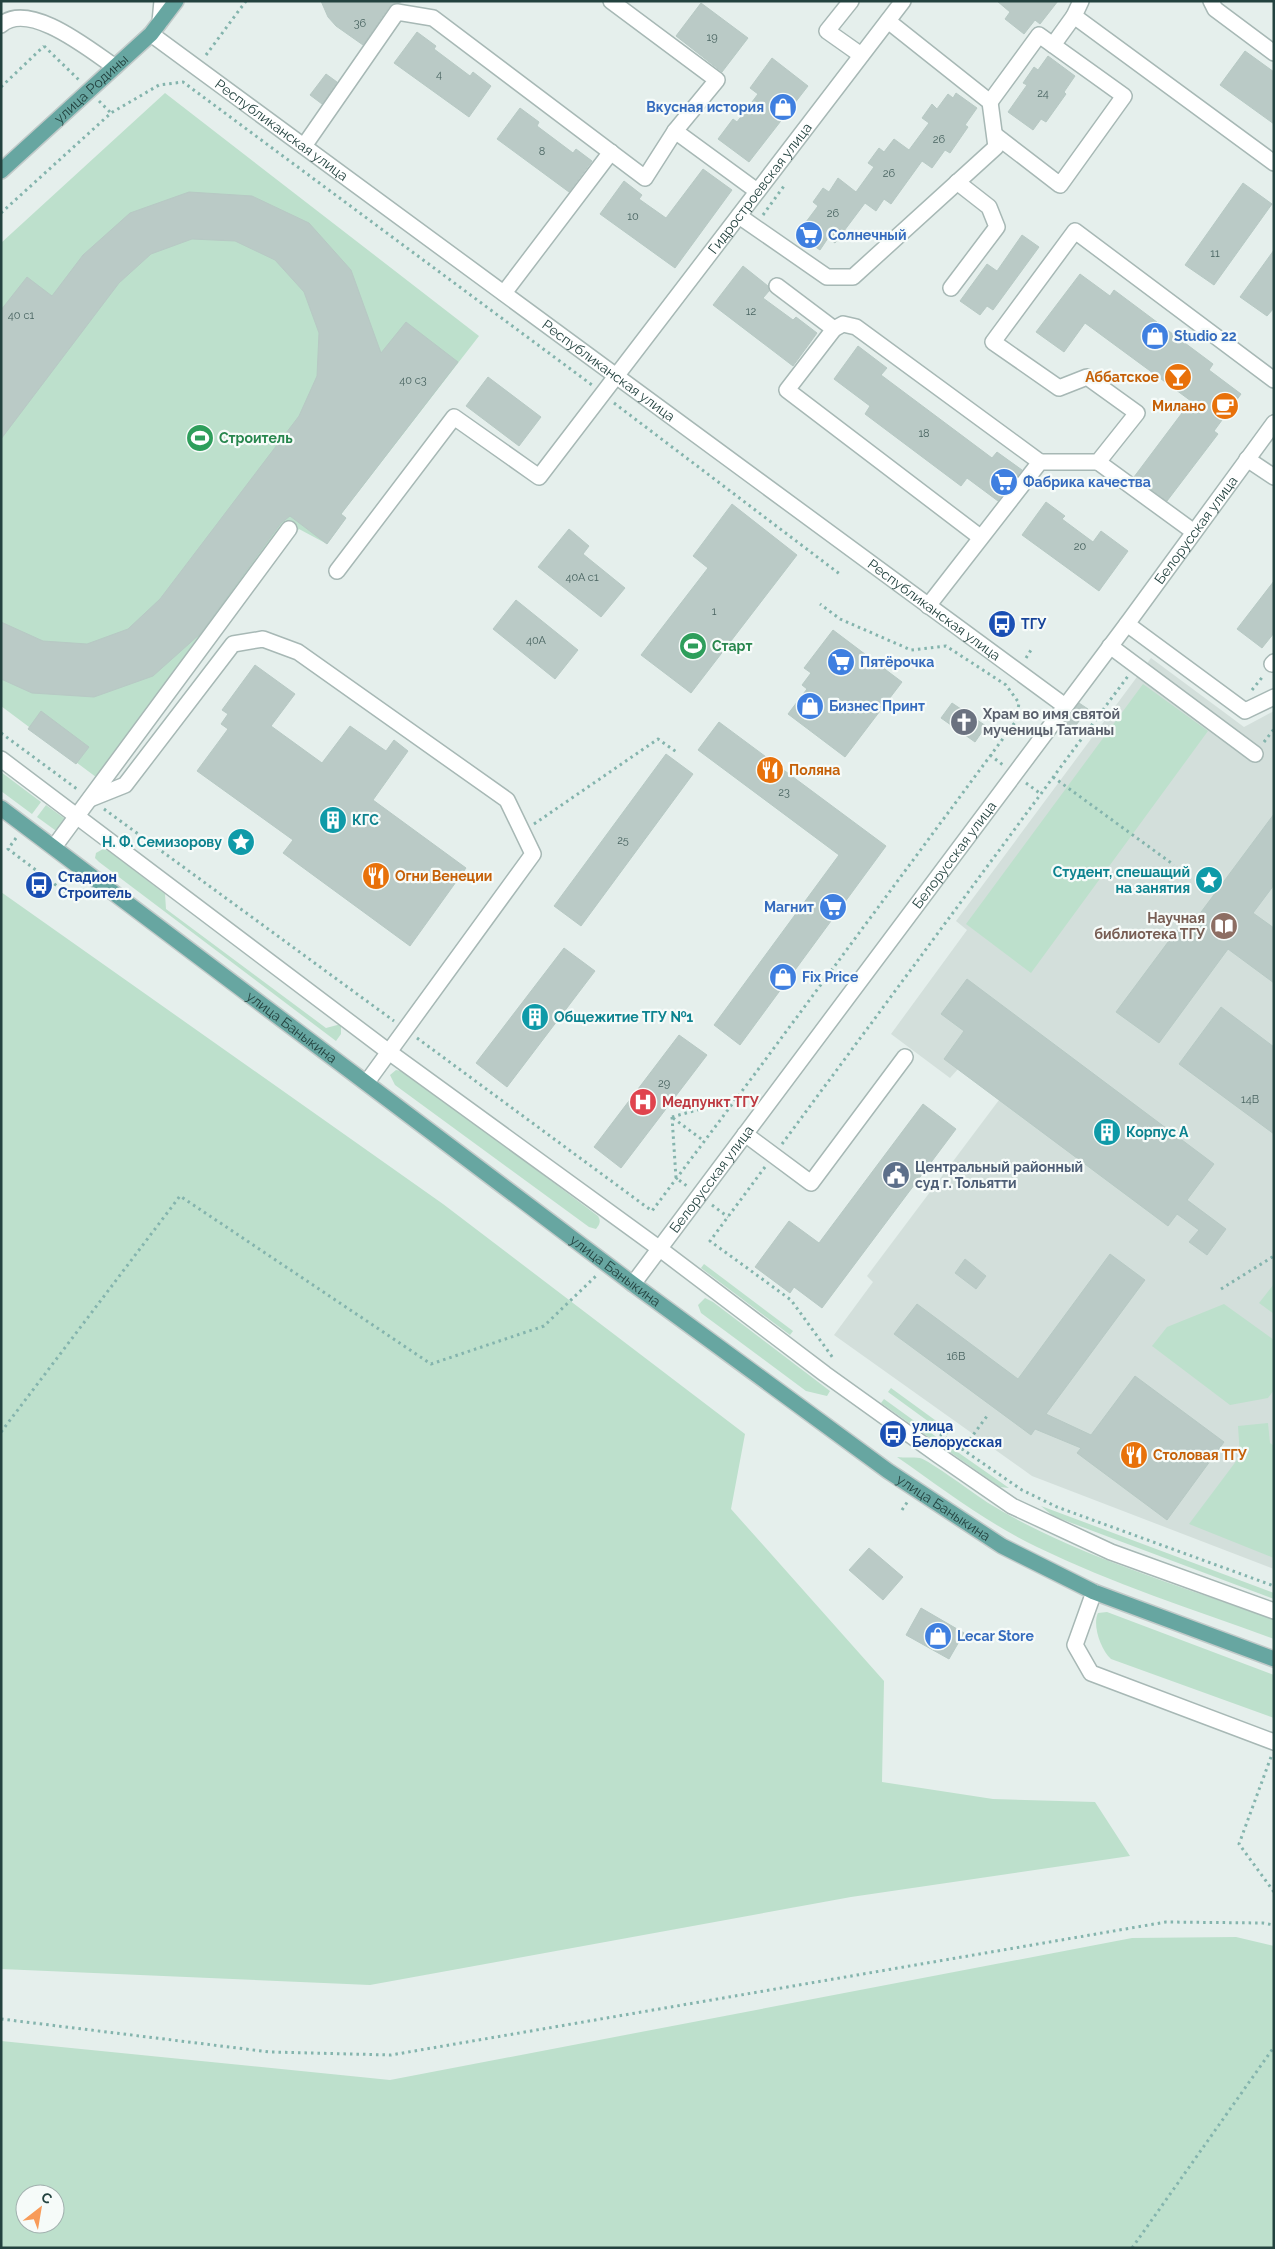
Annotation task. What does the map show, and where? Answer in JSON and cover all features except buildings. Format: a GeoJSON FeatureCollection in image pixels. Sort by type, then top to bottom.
{"type":"FeatureCollection","features":[{"type":"Feature","properties":{"kind":"main road","name":"улица Родины"},"geometry":{"type":"LineString","coordinates":[[1,171],[156,28],[176,1]]}},
{"type":"Feature","properties":{"kind":"main road","name":"улица Баныкина"},"geometry":{"type":"LineString","coordinates":[[1,808],[634,1284],[888,1470],[1002,1546],[1094,1592],[1274,1659]]}},
{"type":"Feature","properties":{"kind":"street"},"geometry":{"type":"LineString","coordinates":[[156,28],[162,1]]}},
{"type":"Feature","properties":{"kind":"street"},"geometry":{"type":"LineString","coordinates":[[304,146],[397,12],[433,18],[646,178],[675,131],[717,80],[611,1]]}},
{"type":"Feature","properties":{"kind":"street"},"geometry":{"type":"LineString","coordinates":[[851,1],[828,31],[861,55]]}},
{"type":"Feature","properties":{"kind":"street","name":"Гидростроевская улица"},"geometry":{"type":"LineString","coordinates":[[337,571],[454,417],[539,477],[903,1]]}},
{"type":"Feature","properties":{"kind":"street"},"geometry":{"type":"LineString","coordinates":[[1053,45],[1074,16],[1081,1]]}},
{"type":"Feature","properties":{"kind":"street"},"geometry":{"type":"LineString","coordinates":[[1211,1],[1215,9],[1274,53]]}},
{"type":"Feature","properties":{"kind":"street"},"geometry":{"type":"LineString","coordinates":[[1,25],[6,20],[19,16],[35,18],[60,30],[115,67]]}},
{"type":"Feature","properties":{"kind":"street"},"geometry":{"type":"LineString","coordinates":[[1074,16],[1274,163]]}},
{"type":"Feature","properties":{"kind":"street"},"geometry":{"type":"LineString","coordinates":[[739,216],[827,277],[853,277],[996,147],[990,102],[888,21]]}},
{"type":"Feature","properties":{"kind":"street","name":"Республиканская улица"},"geometry":{"type":"LineString","coordinates":[[156,28],[197,67],[1065,706]]}},
{"type":"Feature","properties":{"kind":"street"},"geometry":{"type":"LineString","coordinates":[[990,102],[1039,35],[1124,96],[1060,185],[995,135]]}},
{"type":"Feature","properties":{"kind":"street"},"geometry":{"type":"LineString","coordinates":[[675,131],[757,191]]}},
{"type":"Feature","properties":{"kind":"street"},"geometry":{"type":"LineString","coordinates":[[504,293],[610,152]]}},
{"type":"Feature","properties":{"kind":"street"},"geometry":{"type":"LineString","coordinates":[[950,288],[997,227],[989,207],[957,182]]}},
{"type":"Feature","properties":{"kind":"street"},"geometry":{"type":"LineString","coordinates":[[1098,462],[1136,412],[1088,377],[1059,388],[993,342],[1075,231],[1274,380]]}},
{"type":"Feature","properties":{"kind":"street"},"geometry":{"type":"LineString","coordinates":[[777,286],[834,329]]}},
{"type":"Feature","properties":{"kind":"street"},"geometry":{"type":"LineString","coordinates":[[980,537],[787,390],[834,329],[843,324],[856,327],[1040,462],[1098,462],[1194,532]]}},
{"type":"Feature","properties":{"kind":"street","name":"Белорусская улица"},"geometry":{"type":"LineString","coordinates":[[634,1284],[1127,624],[1274,423]]}},
{"type":"Feature","properties":{"kind":"street"},"geometry":{"type":"LineString","coordinates":[[1247,459],[1274,476]]}},
{"type":"Feature","properties":{"kind":"street"},"geometry":{"type":"LineString","coordinates":[[928,606],[1040,462]]}},
{"type":"Feature","properties":{"kind":"street"},"geometry":{"type":"LineString","coordinates":[[54,847],[290,529]]}},
{"type":"Feature","properties":{"kind":"street"},"geometry":{"type":"LineString","coordinates":[[1127,624],[1246,710],[1274,697]]}},
{"type":"Feature","properties":{"kind":"street"},"geometry":{"type":"LineString","coordinates":[[90,799],[125,786],[233,644],[263,639],[298,652],[507,800],[533,854],[367,1082]]}},
{"type":"Feature","properties":{"kind":"street"},"geometry":{"type":"LineString","coordinates":[[1110,646],[1255,754]]}},
{"type":"Feature","properties":{"kind":"street"},"geometry":{"type":"LineString","coordinates":[[1,759],[389,1052],[660,1249],[834,1380],[1012,1506],[1111,1552],[1274,1611]]}},
{"type":"Feature","properties":{"kind":"street"},"geometry":{"type":"LineString","coordinates":[[745,1134],[811,1183],[905,1057]]}},
{"type":"Feature","properties":{"kind":"street"},"geometry":{"type":"LineString","coordinates":[[1094,1592],[1075,1645],[1091,1673],[1274,1742]]}},
{"type":"Feature","properties":{"kind":"path"},"geometry":{"type":"LineString","coordinates":[[183,82],[197,67],[246,1]]}},
{"type":"Feature","properties":{"kind":"path"},"geometry":{"type":"LineString","coordinates":[[1,87],[60,30]]}},
{"type":"Feature","properties":{"kind":"path"},"geometry":{"type":"LineString","coordinates":[[1,213],[111,113],[159,84],[183,82],[603,394],[841,575]]}},
{"type":"Feature","properties":{"kind":"path"},"geometry":{"type":"LineString","coordinates":[[1,733],[405,1030],[471,1076],[652,1211],[1016,721],[1019,703],[1006,685],[946,646],[911,650],[840,619],[820,604]]}},
{"type":"Feature","properties":{"kind":"path"},"geometry":{"type":"LineString","coordinates":[[1239,706],[1273,663]]}},
{"type":"Feature","properties":{"kind":"path"},"geometry":{"type":"LineString","coordinates":[[835,1361],[791,1300],[710,1240],[1136,666]]}},
{"type":"Feature","properties":{"kind":"path"},"geometry":{"type":"LineString","coordinates":[[522,832],[658,739],[678,753]]}},
{"type":"Feature","properties":{"kind":"path"},"geometry":{"type":"LineString","coordinates":[[1053,777],[1174,865]]}},
{"type":"Feature","properties":{"kind":"path"},"geometry":{"type":"LineString","coordinates":[[672,1117],[736,1099]]}},
{"type":"Feature","properties":{"kind":"path"},"geometry":{"type":"LineString","coordinates":[[672,1117],[676,1178]]}},
{"type":"Feature","properties":{"kind":"path"},"geometry":{"type":"LineString","coordinates":[[672,1117],[704,1141]]}},
{"type":"Feature","properties":{"kind":"path"},"geometry":{"type":"LineString","coordinates":[[1,1432],[180,1196],[431,1364],[544,1326],[608,1264]]}},
{"type":"Feature","properties":{"kind":"path"},"geometry":{"type":"LineString","coordinates":[[1221,1289],[1274,1256]]}},
{"type":"Feature","properties":{"kind":"path"},"geometry":{"type":"LineString","coordinates":[[962,1450],[987,1416]]}},
{"type":"Feature","properties":{"kind":"path"},"geometry":{"type":"LineString","coordinates":[[932,1429],[1022,1490],[1057,1507],[1274,1586]]}},
{"type":"Feature","properties":{"kind":"path"},"geometry":{"type":"LineString","coordinates":[[1274,1749],[1239,1844],[1274,1892]]}},
{"type":"Feature","properties":{"kind":"path"},"geometry":{"type":"LineString","coordinates":[[1,2019],[270,2052],[391,2055],[1166,1922],[1262,1923],[1274,1925]]}},
{"type":"Feature","properties":{"kind":"path"},"geometry":{"type":"LineString","coordinates":[[1132,2248],[1274,2047]]}},
{"type":"Feature","properties":{"kind":"shaded area"},"geometry":{"type":"Polygon","coordinates":[[[1151,658],[1244,727],[1274,711],[1274,1569],[1032,1476],[834,1335],[873,1282],[867,1276],[999,1100],[958,1069],[950,1078],[891,1034],[967,930],[956,921],[1151,658]]]}},
{"type":"Feature","properties":{"kind":"green space","name":"Строитель"},"geometry":{"type":"Polygon","coordinates":[[[165,93],[479,336],[341,514],[346,518],[327,544],[299,529],[108,786],[1,706],[1,243],[165,93]]]}},
{"type":"Feature","properties":{"kind":"green space"},"geometry":{"type":"Polygon","coordinates":[[[1143,684],[1208,731],[1031,973],[966,924],[1143,684]]]}},
{"type":"Feature","properties":{"kind":"green space"},"geometry":{"type":"Polygon","coordinates":[[[1,772],[41,802],[32,814],[1,791],[1,772]]]}},
{"type":"Feature","properties":{"kind":"green space"},"geometry":{"type":"Polygon","coordinates":[[[46,805],[68,821],[59,833],[37,817],[46,805]]]}},
{"type":"Feature","properties":{"kind":"green space"},"geometry":{"type":"Polygon","coordinates":[[[103,849],[109,851],[165,894],[166,909],[326,1028],[341,1024],[341,1034],[336,1041],[99,862],[95,858],[96,853],[103,849]]]}},
{"type":"Feature","properties":{"kind":"green space"},"geometry":{"type":"Polygon","coordinates":[[[1,892],[443,1204],[745,1434],[731,1509],[884,1681],[882,1782],[993,1799],[1095,1802],[1130,1856],[851,1897],[370,1985],[1,1969],[1,892]]]}},
{"type":"Feature","properties":{"kind":"green space"},"geometry":{"type":"Polygon","coordinates":[[[396,1070],[406,1072],[598,1216],[600,1222],[596,1229],[589,1227],[395,1085],[390,1075],[396,1070]]]}},
{"type":"Feature","properties":{"kind":"green space"},"geometry":{"type":"Polygon","coordinates":[[[704,1264],[793,1331],[790,1335],[701,1268],[704,1264]]]}},
{"type":"Feature","properties":{"kind":"green space"},"geometry":{"type":"Polygon","coordinates":[[[1274,1284],[1274,1314],[1259,1303],[1274,1284]]]}},
{"type":"Feature","properties":{"kind":"green space"},"geometry":{"type":"Polygon","coordinates":[[[705,1298],[713,1302],[830,1391],[827,1396],[806,1391],[701,1313],[698,1305],[705,1298]]]}},
{"type":"Feature","properties":{"kind":"green space"},"geometry":{"type":"Polygon","coordinates":[[[1224,1304],[1274,1340],[1274,1390],[1268,1398],[1230,1405],[1152,1346],[1167,1327],[1224,1304]]]}},
{"type":"Feature","properties":{"kind":"green space"},"geometry":{"type":"Polygon","coordinates":[[[891,1388],[950,1431],[947,1435],[888,1392],[891,1388]]]}},
{"type":"Feature","properties":{"kind":"green space"},"geometry":{"type":"Polygon","coordinates":[[[884,1399],[942,1441],[940,1445],[881,1403],[884,1399]]]}},
{"type":"Feature","properties":{"kind":"green space"},"geometry":{"type":"Polygon","coordinates":[[[1268,1423],[1270,1443],[1274,1446],[1274,1558],[1189,1524],[1240,1456],[1238,1426],[1268,1423]]]}},
{"type":"Feature","properties":{"kind":"green space"},"geometry":{"type":"Polygon","coordinates":[[[949,1446],[1009,1488],[1000,1487],[947,1450],[949,1446]]]}},
{"type":"Feature","properties":{"kind":"green space"},"geometry":{"type":"Polygon","coordinates":[[[897,1457],[925,1460],[990,1504],[1057,1539],[1129,1568],[1274,1620],[1274,1639],[1125,1585],[1037,1547],[1000,1527],[897,1457]]]}},
{"type":"Feature","properties":{"kind":"green space"},"geometry":{"type":"Polygon","coordinates":[[[1041,1506],[1274,1593],[1274,1599],[1053,1516],[1041,1506]]]}},
{"type":"Feature","properties":{"kind":"green space"},"geometry":{"type":"Polygon","coordinates":[[[1107,1612],[1274,1675],[1274,1718],[1111,1659],[1098,1637],[1096,1624],[1098,1613],[1107,1612]]]}},
{"type":"Feature","properties":{"kind":"green space"},"geometry":{"type":"Polygon","coordinates":[[[1236,1937],[1274,1946],[1274,2248],[1,2248],[1,2041],[390,2080],[1132,1938],[1236,1937]]]}},
{"type":"Feature","properties":{"kind":"place","name":"Вкусная история"},"geometry":{"type":"Point","coordinates":[783,107]}},
{"type":"Feature","properties":{"kind":"place","name":"Солнечный"},"geometry":{"type":"Point","coordinates":[809,235]}},
{"type":"Feature","properties":{"kind":"place","name":"Studio 22"},"geometry":{"type":"Point","coordinates":[1155,336]}},
{"type":"Feature","properties":{"kind":"place","name":"Аббатское"},"geometry":{"type":"Point","coordinates":[1178,377]}},
{"type":"Feature","properties":{"kind":"place","name":"Милано"},"geometry":{"type":"Point","coordinates":[1225,406]}},
{"type":"Feature","properties":{"kind":"place","name":"Строитель"},"geometry":{"type":"Point","coordinates":[200,438]}},
{"type":"Feature","properties":{"kind":"place","name":"Фабрика качества"},"geometry":{"type":"Point","coordinates":[1004,482]}},
{"type":"Feature","properties":{"kind":"place","name":"ТГУ"},"geometry":{"type":"Point","coordinates":[1002,624]}},
{"type":"Feature","properties":{"kind":"place","name":"Старт"},"geometry":{"type":"Point","coordinates":[693,646]}},
{"type":"Feature","properties":{"kind":"place","name":"Пятёрочка"},"geometry":{"type":"Point","coordinates":[841,662]}},
{"type":"Feature","properties":{"kind":"place","name":"Бизнес Принт"},"geometry":{"type":"Point","coordinates":[810,706]}},
{"type":"Feature","properties":{"kind":"place","name":"Храм во имя святой мученицы Татианы"},"geometry":{"type":"Point","coordinates":[964,722]}},
{"type":"Feature","properties":{"kind":"place","name":"Поляна"},"geometry":{"type":"Point","coordinates":[770,770]}},
{"type":"Feature","properties":{"kind":"place","name":"КГС"},"geometry":{"type":"Point","coordinates":[333,820]}},
{"type":"Feature","properties":{"kind":"place","name":"Н. Ф. Семизорову"},"geometry":{"type":"Point","coordinates":[241,842]}},
{"type":"Feature","properties":{"kind":"place","name":"Огни Венеции"},"geometry":{"type":"Point","coordinates":[376,876]}},
{"type":"Feature","properties":{"kind":"place","name":"Студент, спешащий на занятия"},"geometry":{"type":"Point","coordinates":[1209,880]}},
{"type":"Feature","properties":{"kind":"place","name":"Стадион Строитель"},"geometry":{"type":"Point","coordinates":[39,885]}},
{"type":"Feature","properties":{"kind":"place","name":"Магнит"},"geometry":{"type":"Point","coordinates":[833,907]}},
{"type":"Feature","properties":{"kind":"place","name":"Научная библиотека ТГУ"},"geometry":{"type":"Point","coordinates":[1224,926]}},
{"type":"Feature","properties":{"kind":"place","name":"Fix Price"},"geometry":{"type":"Point","coordinates":[783,977]}},
{"type":"Feature","properties":{"kind":"place","name":"Общежитие ТГУ №1"},"geometry":{"type":"Point","coordinates":[535,1017]}},
{"type":"Feature","properties":{"kind":"place","name":"Медпункт ТГУ"},"geometry":{"type":"Point","coordinates":[643,1102]}},
{"type":"Feature","properties":{"kind":"place","name":"Корпус А"},"geometry":{"type":"Point","coordinates":[1107,1132]}},
{"type":"Feature","properties":{"kind":"place","name":"Центральный районный суд г. Тольятти"},"geometry":{"type":"Point","coordinates":[896,1175]}},
{"type":"Feature","properties":{"kind":"place","name":"улица Белорусская"},"geometry":{"type":"Point","coordinates":[893,1434]}},
{"type":"Feature","properties":{"kind":"place","name":"Столовая ТГУ"},"geometry":{"type":"Point","coordinates":[1134,1455]}},
{"type":"Feature","properties":{"kind":"place","name":"Lecar Store"},"geometry":{"type":"Point","coordinates":[938,1636]}}]}
